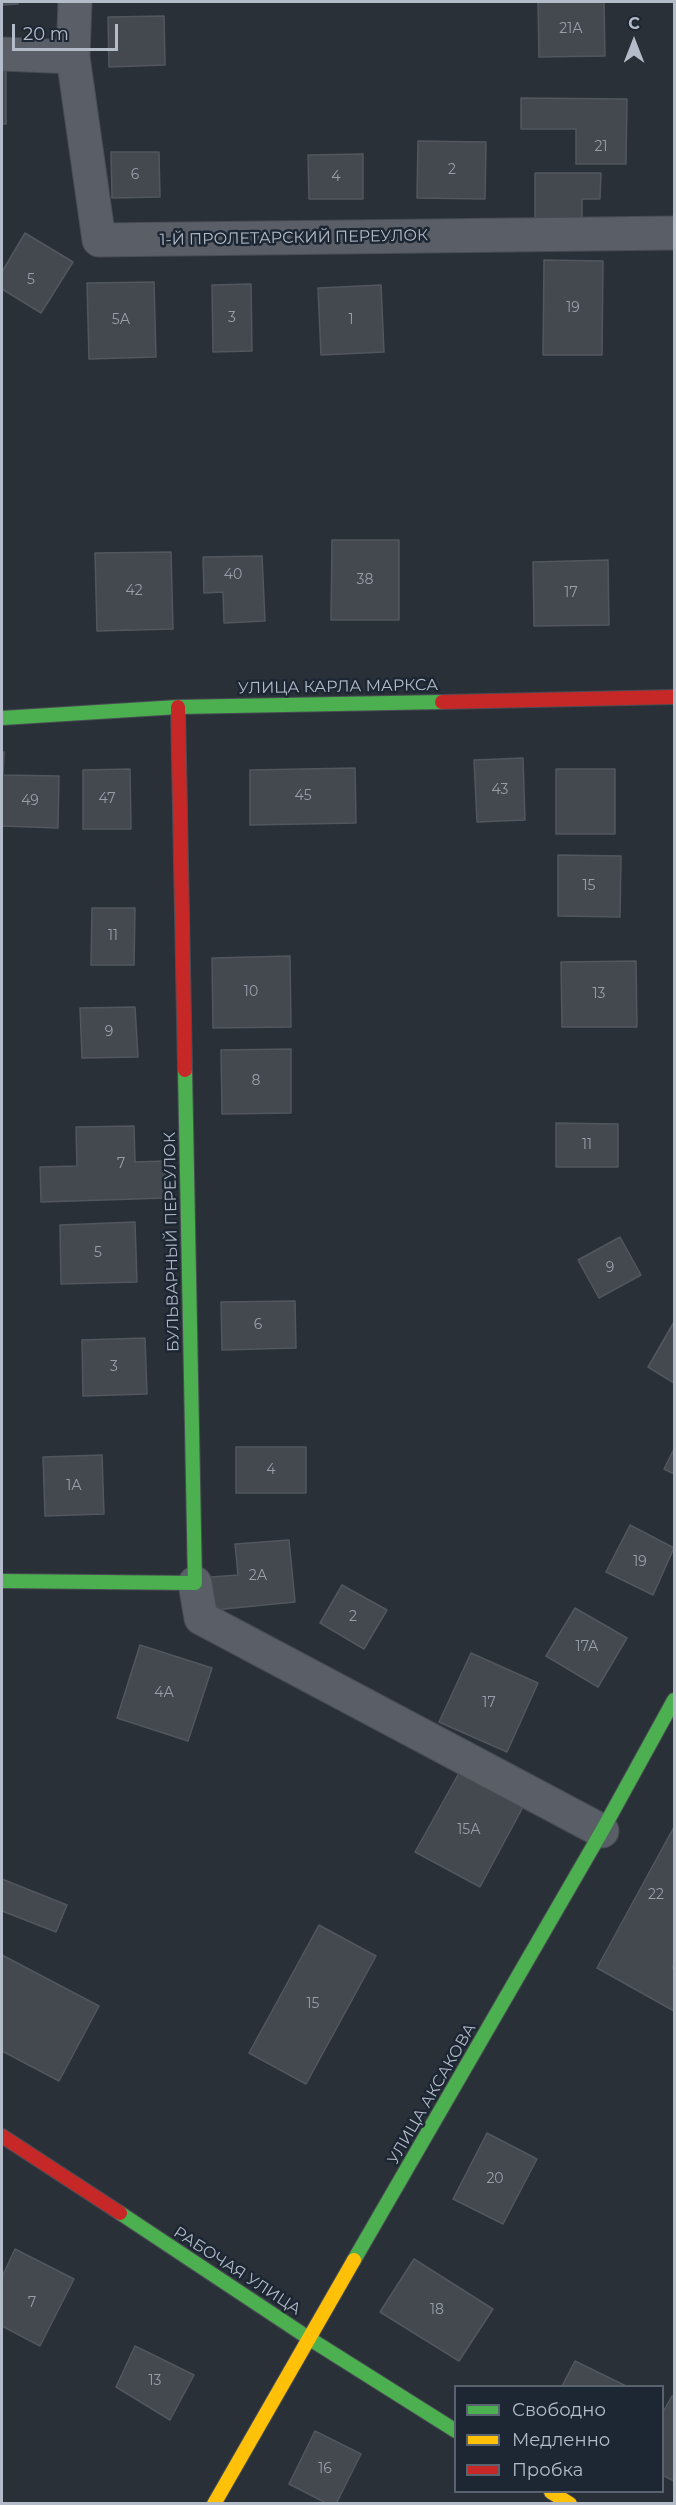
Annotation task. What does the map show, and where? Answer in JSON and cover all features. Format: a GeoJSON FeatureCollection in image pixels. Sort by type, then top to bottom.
{"type":"FeatureCollection","features":[{"type":"Feature","properties":{"kind":"street","name":"1-Й ПРОЛЕТАРСКИЙ ПЕРЕУЛОК"},"geometry":{"type":"LineString","coordinates":[[75,2],[73,57],[99,240],[675,233]]}},
{"type":"Feature","properties":{"kind":"street"},"geometry":{"type":"LineString","coordinates":[[2,54],[73,57]]}},
{"type":"Feature","properties":{"kind":"street","name":"УЛИЦА КАРЛА МАРКСА"},"geometry":{"type":"LineString","coordinates":[[2,718],[178,707],[675,697]]}},
{"type":"Feature","properties":{"kind":"street","name":"БУЛЬВАРНЫЙ ПЕРЕУЛОК"},"geometry":{"type":"LineString","coordinates":[[178,707],[195,1583]]}},
{"type":"Feature","properties":{"kind":"street"},"geometry":{"type":"LineString","coordinates":[[2,1581],[195,1583],[201,1618],[602,1832]]}},
{"type":"Feature","properties":{"kind":"street","name":"УЛИЦА АКСАКОВА"},"geometry":{"type":"LineString","coordinates":[[214,2504],[602,1832],[675,1700]]}},
{"type":"Feature","properties":{"kind":"street","name":"РАБОЧАЯ УЛИЦА"},"geometry":{"type":"LineString","coordinates":[[2,2136],[310,2339],[454,2430]]}},
{"type":"Feature","properties":{"kind":"street"},"geometry":{"type":"LineString","coordinates":[[553,2493],[570,2504]]}},
{"type":"Feature","properties":{"kind":"building"},"geometry":{"type":"Polygon","coordinates":[[[2,2],[17,2],[18,4],[2,5],[2,2]]]}},
{"type":"Feature","properties":{"kind":"building"},"geometry":{"type":"Polygon","coordinates":[[[538,2],[604,2],[605,56],[539,57],[538,2]]]}},
{"type":"Feature","properties":{"kind":"building"},"geometry":{"type":"Polygon","coordinates":[[[164,16],[165,65],[109,67],[108,17],[164,16]]]}},
{"type":"Feature","properties":{"kind":"building"},"geometry":{"type":"Polygon","coordinates":[[[2,71],[6,71],[6,124],[2,124],[2,71]]]}},
{"type":"Feature","properties":{"kind":"building"},"geometry":{"type":"Polygon","coordinates":[[[521,98],[627,99],[626,164],[576,164],[576,129],[521,129],[521,98]]]}},
{"type":"Feature","properties":{"kind":"building"},"geometry":{"type":"Polygon","coordinates":[[[418,141],[486,142],[485,199],[417,198],[418,141]]]}},
{"type":"Feature","properties":{"kind":"building"},"geometry":{"type":"Polygon","coordinates":[[[111,152],[159,152],[160,197],[112,198],[111,152]]]}},
{"type":"Feature","properties":{"kind":"building"},"geometry":{"type":"Polygon","coordinates":[[[363,154],[363,199],[309,199],[308,155],[363,154]]]}},
{"type":"Feature","properties":{"kind":"building"},"geometry":{"type":"Polygon","coordinates":[[[535,173],[601,173],[600,199],[582,199],[582,219],[535,219],[535,173]]]}},
{"type":"Feature","properties":{"kind":"building"},"geometry":{"type":"Polygon","coordinates":[[[25,233],[73,262],[41,313],[2,289],[2,272],[25,233]]]}},
{"type":"Feature","properties":{"kind":"building"},"geometry":{"type":"Polygon","coordinates":[[[544,260],[603,261],[602,355],[543,355],[544,260]]]}},
{"type":"Feature","properties":{"kind":"building"},"geometry":{"type":"Polygon","coordinates":[[[154,282],[156,357],[89,359],[87,283],[154,282]]]}},
{"type":"Feature","properties":{"kind":"building"},"geometry":{"type":"Polygon","coordinates":[[[251,284],[252,351],[213,352],[212,285],[251,284]]]}},
{"type":"Feature","properties":{"kind":"building"},"geometry":{"type":"Polygon","coordinates":[[[381,285],[384,352],[321,355],[318,288],[381,285]]]}},
{"type":"Feature","properties":{"kind":"building"},"geometry":{"type":"Polygon","coordinates":[[[332,540],[399,540],[399,620],[331,620],[332,540]]]}},
{"type":"Feature","properties":{"kind":"building"},"geometry":{"type":"Polygon","coordinates":[[[171,552],[173,629],[97,631],[95,553],[171,552]]]}},
{"type":"Feature","properties":{"kind":"building"},"geometry":{"type":"Polygon","coordinates":[[[262,556],[265,621],[224,623],[223,592],[204,593],[203,557],[262,556]]]}},
{"type":"Feature","properties":{"kind":"building"},"geometry":{"type":"Polygon","coordinates":[[[608,560],[609,625],[534,626],[533,562],[608,560]]]}},
{"type":"Feature","properties":{"kind":"building"},"geometry":{"type":"Polygon","coordinates":[[[2,752],[4,752],[3,775],[59,776],[58,828],[2,826],[2,752]]]}},
{"type":"Feature","properties":{"kind":"building"},"geometry":{"type":"Polygon","coordinates":[[[523,758],[525,820],[477,822],[474,760],[523,758]]]}},
{"type":"Feature","properties":{"kind":"building"},"geometry":{"type":"Polygon","coordinates":[[[355,768],[356,823],[250,825],[250,770],[355,768]]]}},
{"type":"Feature","properties":{"kind":"building"},"geometry":{"type":"Polygon","coordinates":[[[130,769],[131,829],[83,829],[83,770],[130,769]]]}},
{"type":"Feature","properties":{"kind":"building"},"geometry":{"type":"Polygon","coordinates":[[[556,769],[615,769],[615,834],[556,834],[556,769]]]}},
{"type":"Feature","properties":{"kind":"building"},"geometry":{"type":"Polygon","coordinates":[[[558,855],[621,856],[620,917],[558,916],[558,855]]]}},
{"type":"Feature","properties":{"kind":"building"},"geometry":{"type":"Polygon","coordinates":[[[92,908],[135,908],[134,965],[91,965],[92,908]]]}},
{"type":"Feature","properties":{"kind":"building"},"geometry":{"type":"Polygon","coordinates":[[[290,956],[291,1027],[213,1028],[212,958],[290,956]]]}},
{"type":"Feature","properties":{"kind":"building"},"geometry":{"type":"Polygon","coordinates":[[[636,961],[637,1027],[562,1027],[561,962],[636,961]]]}},
{"type":"Feature","properties":{"kind":"building"},"geometry":{"type":"Polygon","coordinates":[[[135,1007],[138,1057],[82,1058],[80,1008],[135,1007]]]}},
{"type":"Feature","properties":{"kind":"building"},"geometry":{"type":"Polygon","coordinates":[[[291,1049],[291,1113],[222,1114],[221,1050],[291,1049]]]}},
{"type":"Feature","properties":{"kind":"building"},"geometry":{"type":"Polygon","coordinates":[[[556,1123],[618,1124],[618,1167],[556,1167],[556,1123]]]}},
{"type":"Feature","properties":{"kind":"building"},"geometry":{"type":"Polygon","coordinates":[[[134,1126],[135,1162],[165,1161],[166,1198],[41,1202],[40,1167],[77,1166],[76,1127],[134,1126]]]}},
{"type":"Feature","properties":{"kind":"building"},"geometry":{"type":"Polygon","coordinates":[[[135,1222],[137,1282],[61,1284],[60,1225],[135,1222]]]}},
{"type":"Feature","properties":{"kind":"building"},"geometry":{"type":"Polygon","coordinates":[[[620,1237],[641,1275],[599,1298],[578,1260],[620,1237]]]}},
{"type":"Feature","properties":{"kind":"building"},"geometry":{"type":"Polygon","coordinates":[[[295,1301],[296,1348],[222,1350],[221,1302],[295,1301]]]}},
{"type":"Feature","properties":{"kind":"building"},"geometry":{"type":"Polygon","coordinates":[[[674,1322],[674,1383],[648,1367],[674,1322]]]}},
{"type":"Feature","properties":{"kind":"building"},"geometry":{"type":"Polygon","coordinates":[[[145,1338],[147,1394],[83,1396],[82,1340],[145,1338]]]}},
{"type":"Feature","properties":{"kind":"building"},"geometry":{"type":"Polygon","coordinates":[[[236,1447],[306,1447],[306,1493],[236,1493],[236,1447]]]}},
{"type":"Feature","properties":{"kind":"building"},"geometry":{"type":"Polygon","coordinates":[[[674,1449],[674,1474],[664,1469],[674,1449]]]}},
{"type":"Feature","properties":{"kind":"building"},"geometry":{"type":"Polygon","coordinates":[[[102,1455],[104,1514],[45,1516],[43,1457],[102,1455]]]}},
{"type":"Feature","properties":{"kind":"building"},"geometry":{"type":"Polygon","coordinates":[[[630,1525],[674,1548],[653,1595],[606,1572],[630,1525]]]}},
{"type":"Feature","properties":{"kind":"building"},"geometry":{"type":"Polygon","coordinates":[[[289,1540],[295,1602],[214,1610],[211,1577],[238,1575],[235,1544],[289,1540]]]}},
{"type":"Feature","properties":{"kind":"building"},"geometry":{"type":"Polygon","coordinates":[[[342,1585],[387,1610],[364,1649],[320,1623],[342,1585]]]}},
{"type":"Feature","properties":{"kind":"building"},"geometry":{"type":"Polygon","coordinates":[[[575,1608],[627,1638],[598,1687],[546,1656],[575,1608]]]}},
{"type":"Feature","properties":{"kind":"building"},"geometry":{"type":"Polygon","coordinates":[[[140,1645],[212,1668],[188,1741],[117,1718],[140,1645]]]}},
{"type":"Feature","properties":{"kind":"building"},"geometry":{"type":"Polygon","coordinates":[[[471,1653],[538,1683],[507,1752],[439,1722],[471,1653]]]}},
{"type":"Feature","properties":{"kind":"building"},"geometry":{"type":"Polygon","coordinates":[[[459,1773],[523,1807],[480,1887],[415,1852],[459,1773]]]}},
{"type":"Feature","properties":{"kind":"building"},"geometry":{"type":"Polygon","coordinates":[[[674,1827],[674,1964],[672,1968],[674,1969],[674,2011],[597,1968],[674,1827]]]}},
{"type":"Feature","properties":{"kind":"building"},"geometry":{"type":"Polygon","coordinates":[[[2,1879],[67,1905],[56,1932],[2,1911],[2,1879]]]}},
{"type":"Feature","properties":{"kind":"building"},"geometry":{"type":"Polygon","coordinates":[[[319,1925],[376,1956],[306,2084],[249,2053],[319,1925]]]}},
{"type":"Feature","properties":{"kind":"building"},"geometry":{"type":"Polygon","coordinates":[[[2,1955],[99,2006],[59,2081],[2,2051],[2,1955]]]}},
{"type":"Feature","properties":{"kind":"building"},"geometry":{"type":"Polygon","coordinates":[[[487,2133],[537,2159],[503,2224],[453,2199],[487,2133]]]}},
{"type":"Feature","properties":{"kind":"building"},"geometry":{"type":"Polygon","coordinates":[[[15,2249],[74,2279],[40,2346],[2,2326],[2,2277],[15,2249]]]}},
{"type":"Feature","properties":{"kind":"building"},"geometry":{"type":"Polygon","coordinates":[[[414,2259],[493,2309],[459,2361],[380,2312],[414,2259]]]}},
{"type":"Feature","properties":{"kind":"building"},"geometry":{"type":"Polygon","coordinates":[[[135,2346],[194,2375],[170,2420],[116,2387],[135,2346]]]}},
{"type":"Feature","properties":{"kind":"building"},"geometry":{"type":"Polygon","coordinates":[[[575,2361],[624,2385],[563,2385],[575,2361]]]}},
{"type":"Feature","properties":{"kind":"building"},"geometry":{"type":"Polygon","coordinates":[[[672,2396],[674,2397],[674,2481],[664,2476],[664,2410],[672,2396]]]}},
{"type":"Feature","properties":{"kind":"building"},"geometry":{"type":"Polygon","coordinates":[[[315,2431],[361,2454],[336,2504],[328,2504],[289,2484],[315,2431]]]}},
{"type":"Feature","properties":{"kind":"traffic: fast"},"geometry":{"type":"LineString","coordinates":[[2,718],[178,707],[442,702]]}},
{"type":"Feature","properties":{"kind":"traffic: fast"},"geometry":{"type":"LineString","coordinates":[[2,1581],[195,1583],[185,1070]]}},
{"type":"Feature","properties":{"kind":"traffic: fast"},"geometry":{"type":"LineString","coordinates":[[354,2260],[602,1831],[674,1700]]}},
{"type":"Feature","properties":{"kind":"traffic: fast"},"geometry":{"type":"LineString","coordinates":[[120,2213],[310,2339],[454,2430]]}},
{"type":"Feature","properties":{"kind":"traffic: slow"},"geometry":{"type":"LineString","coordinates":[[214,2504],[354,2260]]}},
{"type":"Feature","properties":{"kind":"traffic: slow"},"geometry":{"type":"LineString","coordinates":[[553,2493],[570,2504]]}},
{"type":"Feature","properties":{"kind":"traffic: jam"},"geometry":{"type":"LineString","coordinates":[[442,702],[674,697]]}},
{"type":"Feature","properties":{"kind":"traffic: jam"},"geometry":{"type":"LineString","coordinates":[[178,707],[185,1070]]}},
{"type":"Feature","properties":{"kind":"traffic: jam"},"geometry":{"type":"LineString","coordinates":[[2,2136],[120,2213]]}}]}
